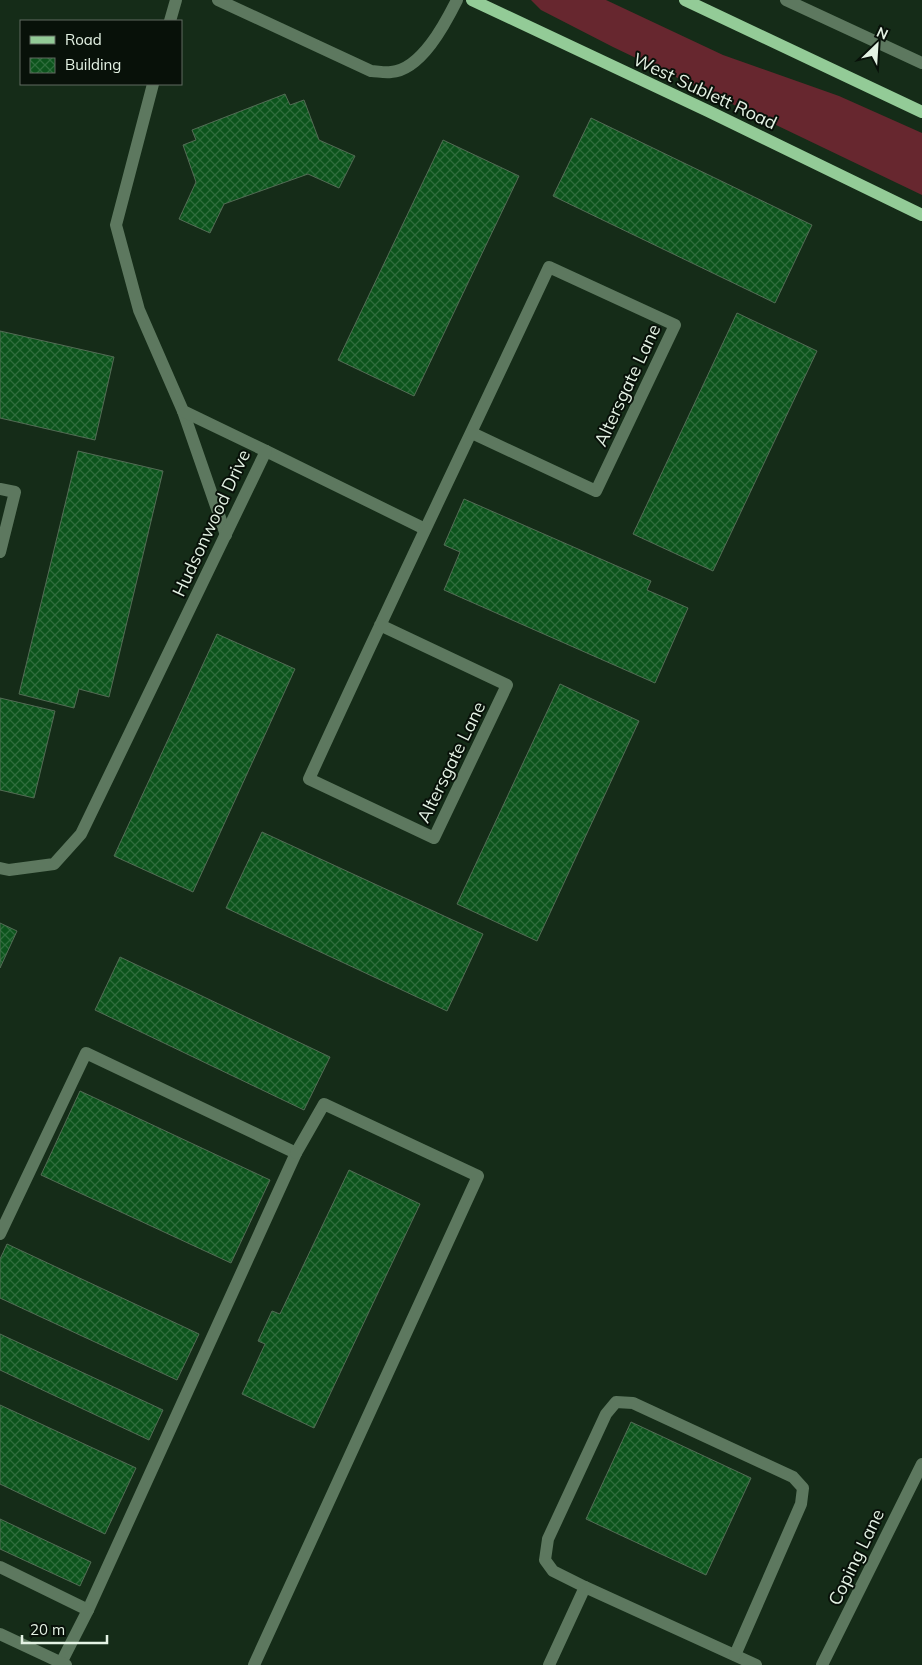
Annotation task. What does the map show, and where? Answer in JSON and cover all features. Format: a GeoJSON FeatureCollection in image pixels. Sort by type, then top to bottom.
{"type":"FeatureCollection","features":[{"type":"Feature","properties":{"kind":"main road","name":"West Sublett Road"},"geometry":{"type":"LineString","coordinates":[[472,0],[708,111],[922,215]]}},
{"type":"Feature","properties":{"kind":"main road"},"geometry":{"type":"LineString","coordinates":[[686,0],[922,112]]}},
{"type":"Feature","properties":{"kind":"street"},"geometry":{"type":"LineString","coordinates":[[170,20],[176,0]]}},
{"type":"Feature","properties":{"kind":"street"},"geometry":{"type":"LineString","coordinates":[[218,0],[371,70],[392,72],[411,65],[431,43],[447,20],[457,0]]}},
{"type":"Feature","properties":{"kind":"street"},"geometry":{"type":"LineString","coordinates":[[786,0],[922,63]]}},
{"type":"Feature","properties":{"kind":"street"},"geometry":{"type":"LineString","coordinates":[[153,85],[116,225],[138,310],[183,411],[226,535]]}},
{"type":"Feature","properties":{"kind":"street","name":"Altersgate Lane"},"geometry":{"type":"LineString","coordinates":[[380,625],[507,685],[434,838],[309,779],[380,625],[425,529],[549,267],[675,325],[596,491],[472,433]]}},
{"type":"Feature","properties":{"kind":"street","name":"Hudsonwood Drive"},"geometry":{"type":"LineString","coordinates":[[0,868],[9,870],[54,864],[81,834],[266,451],[183,411]]}},
{"type":"Feature","properties":{"kind":"street"},"geometry":{"type":"LineString","coordinates":[[266,451],[425,529]]}},
{"type":"Feature","properties":{"kind":"street"},"geometry":{"type":"LineString","coordinates":[[0,488],[15,492],[0,552]]}},
{"type":"Feature","properties":{"kind":"street"},"geometry":{"type":"LineString","coordinates":[[0,1234],[86,1053],[296,1153]]}},
{"type":"Feature","properties":{"kind":"street"},"geometry":{"type":"LineString","coordinates":[[0,1634],[64,1664],[296,1153],[324,1104],[478,1176],[254,1665]]}},
{"type":"Feature","properties":{"kind":"street"},"geometry":{"type":"LineString","coordinates":[[734,1655],[801,1504],[804,1488],[793,1477],[633,1403],[616,1402],[606,1414],[548,1539],[545,1560],[554,1571],[585,1587],[734,1655],[756,1665]]}},
{"type":"Feature","properties":{"kind":"street","name":"Coping Lane"},"geometry":{"type":"LineString","coordinates":[[822,1665],[922,1464]]}},
{"type":"Feature","properties":{"kind":"street"},"geometry":{"type":"LineString","coordinates":[[0,1567],[88,1610]]}},
{"type":"Feature","properties":{"kind":"street"},"geometry":{"type":"LineString","coordinates":[[549,1665],[585,1587]]}},
{"type":"Feature","properties":{"kind":"shaded area"},"geometry":{"type":"Polygon","coordinates":[[[531,0],[606,0],[723,55],[839,96],[922,133],[922,195],[613,47],[541,10],[531,0]]]}},
{"type":"Feature","properties":{"kind":"building"},"geometry":{"type":"Polygon","coordinates":[[[285,94],[290,105],[304,100],[319,140],[355,156],[339,188],[308,174],[224,204],[210,233],[179,219],[196,182],[183,145],[196,140],[192,130],[285,94]]]}},
{"type":"Feature","properties":{"kind":"building"},"geometry":{"type":"Polygon","coordinates":[[[591,118],[812,225],[775,303],[553,196],[591,118]]]}},
{"type":"Feature","properties":{"kind":"building"},"geometry":{"type":"Polygon","coordinates":[[[443,140],[519,176],[414,396],[338,360],[443,140]]]}},
{"type":"Feature","properties":{"kind":"building"},"geometry":{"type":"Polygon","coordinates":[[[737,313],[817,351],[713,571],[633,534],[737,313]]]}},
{"type":"Feature","properties":{"kind":"building"},"geometry":{"type":"Polygon","coordinates":[[[0,331],[114,357],[95,440],[0,418],[0,331]]]}},
{"type":"Feature","properties":{"kind":"building"},"geometry":{"type":"Polygon","coordinates":[[[78,451],[163,471],[109,697],[79,689],[74,708],[19,694],[78,451]]]}},
{"type":"Feature","properties":{"kind":"building"},"geometry":{"type":"Polygon","coordinates":[[[464,499],[651,581],[647,590],[688,608],[655,683],[444,590],[460,552],[444,545],[464,499]]]}},
{"type":"Feature","properties":{"kind":"building"},"geometry":{"type":"Polygon","coordinates":[[[217,634],[295,669],[193,892],[114,856],[217,634]]]}},
{"type":"Feature","properties":{"kind":"building"},"geometry":{"type":"Polygon","coordinates":[[[560,684],[639,721],[537,941],[457,904],[560,684]]]}},
{"type":"Feature","properties":{"kind":"building"},"geometry":{"type":"Polygon","coordinates":[[[0,698],[55,711],[34,798],[0,790],[0,698]]]}},
{"type":"Feature","properties":{"kind":"building"},"geometry":{"type":"Polygon","coordinates":[[[262,832],[483,934],[447,1011],[226,908],[262,832]]]}},
{"type":"Feature","properties":{"kind":"building"},"geometry":{"type":"Polygon","coordinates":[[[0,923],[17,931],[0,968],[0,923]]]}},
{"type":"Feature","properties":{"kind":"building"},"geometry":{"type":"Polygon","coordinates":[[[120,957],[330,1057],[304,1110],[95,1010],[120,957]]]}},
{"type":"Feature","properties":{"kind":"building"},"geometry":{"type":"Polygon","coordinates":[[[80,1091],[270,1180],[231,1263],[41,1175],[80,1091]]]}},
{"type":"Feature","properties":{"kind":"building"},"geometry":{"type":"Polygon","coordinates":[[[349,1170],[420,1204],[314,1428],[242,1394],[265,1344],[258,1341],[272,1311],[280,1314],[349,1170]]]}},
{"type":"Feature","properties":{"kind":"building"},"geometry":{"type":"Polygon","coordinates":[[[7,1244],[199,1334],[177,1380],[0,1298],[0,1259],[7,1244]]]}},
{"type":"Feature","properties":{"kind":"building"},"geometry":{"type":"Polygon","coordinates":[[[0,1334],[163,1410],[149,1440],[0,1370],[0,1334]]]}},
{"type":"Feature","properties":{"kind":"building"},"geometry":{"type":"Polygon","coordinates":[[[0,1405],[136,1468],[105,1534],[0,1484],[0,1405]]]}},
{"type":"Feature","properties":{"kind":"building"},"geometry":{"type":"Polygon","coordinates":[[[631,1422],[751,1478],[706,1575],[586,1519],[631,1422]]]}},
{"type":"Feature","properties":{"kind":"building"},"geometry":{"type":"Polygon","coordinates":[[[0,1519],[91,1562],[80,1586],[0,1549],[0,1519]]]}}]}
